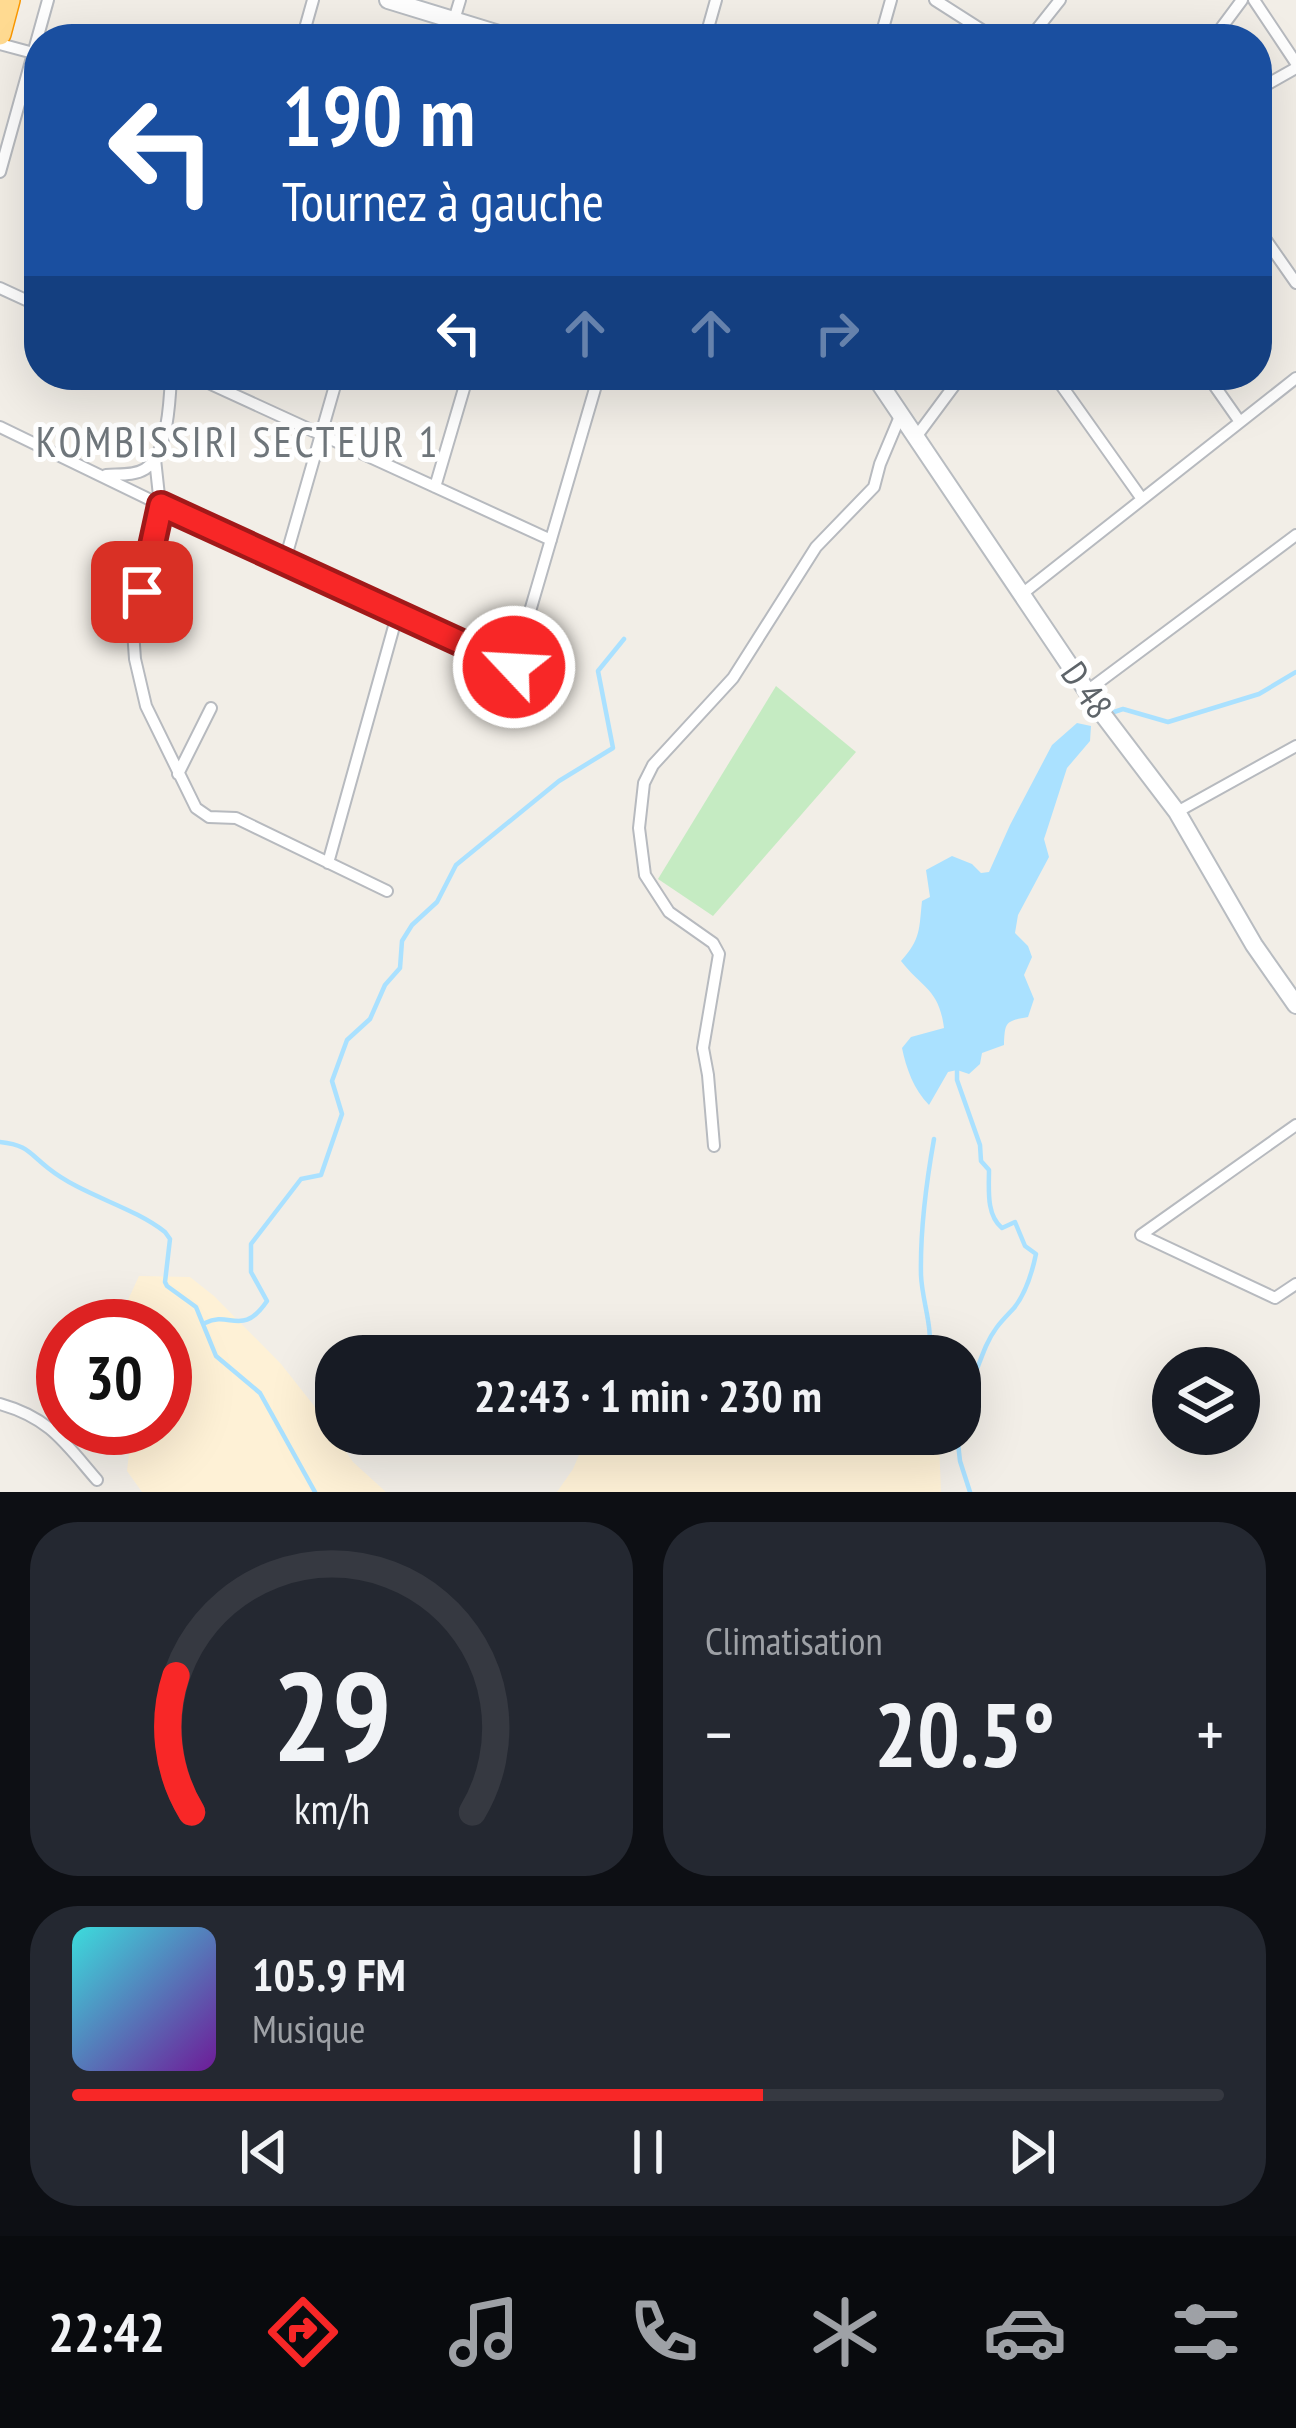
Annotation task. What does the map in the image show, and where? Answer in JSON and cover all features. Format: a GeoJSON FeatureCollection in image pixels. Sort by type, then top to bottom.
{"type":"FeatureCollection","features":[{"type":"Feature","properties":{"kind":"highway"},"geometry":{"type":"LineString","coordinates":[[0,34],[9,0]]}},
{"type":"Feature","properties":{"kind":"street"},"geometry":{"type":"LineString","coordinates":[[388,0],[467,24]]}},
{"type":"Feature","properties":{"kind":"street"},"geometry":{"type":"LineString","coordinates":[[454,20],[460,0]]}},
{"type":"Feature","properties":{"kind":"street"},"geometry":{"type":"LineString","coordinates":[[935,0],[973,24]]}},
{"type":"Feature","properties":{"kind":"street"},"geometry":{"type":"LineString","coordinates":[[1041,24],[1060,0]]}},
{"type":"Feature","properties":{"kind":"street"},"geometry":{"type":"LineString","coordinates":[[1272,28],[1296,65]]}},
{"type":"Feature","properties":{"kind":"street"},"geometry":{"type":"LineString","coordinates":[[0,172],[24,93]]}},
{"type":"Feature","properties":{"kind":"street"},"geometry":{"type":"LineString","coordinates":[[1272,248],[1296,283]]}},
{"type":"Feature","properties":{"kind":"street"},"geometry":{"type":"LineString","coordinates":[[1022,594],[1296,378]]}},
{"type":"Feature","properties":{"kind":"street"},"geometry":{"type":"LineString","coordinates":[[170,390],[155,459],[161,505],[134,631],[146,706],[196,808],[209,817],[236,818],[387,892]]}},
{"type":"Feature","properties":{"kind":"street"},"geometry":{"type":"LineString","coordinates":[[229,390],[551,540]]}},
{"type":"Feature","properties":{"kind":"street"},"geometry":{"type":"LineString","coordinates":[[285,560],[334,390]]}},
{"type":"Feature","properties":{"kind":"street"},"geometry":{"type":"LineString","coordinates":[[435,487],[464,390]]}},
{"type":"Feature","properties":{"kind":"street"},"geometry":{"type":"LineString","coordinates":[[0,427],[514,667],[595,390]]}},
{"type":"Feature","properties":{"kind":"street","name":"D 48"},"geometry":{"type":"LineString","coordinates":[[884,390],[1106,719],[1177,812],[1254,945],[1296,1005]]}},
{"type":"Feature","properties":{"kind":"street"},"geometry":{"type":"LineString","coordinates":[[916,437],[951,390]]}},
{"type":"Feature","properties":{"kind":"street"},"geometry":{"type":"LineString","coordinates":[[1065,390],[1142,499]]}},
{"type":"Feature","properties":{"kind":"street"},"geometry":{"type":"LineString","coordinates":[[1218,390],[1240,422]]}},
{"type":"Feature","properties":{"kind":"street"},"geometry":{"type":"LineString","coordinates":[[714,1147],[703,1048],[719,954],[713,943],[662,903],[646,875],[639,828],[644,783],[653,765],[733,678],[816,547],[874,487],[901,414]]}},
{"type":"Feature","properties":{"kind":"street"},"geometry":{"type":"LineString","coordinates":[[103,475],[145,470],[155,459]]}},
{"type":"Feature","properties":{"kind":"street"},"geometry":{"type":"LineString","coordinates":[[1087,691],[1296,535]]}},
{"type":"Feature","properties":{"kind":"street"},"geometry":{"type":"LineString","coordinates":[[328,862],[398,612]]}},
{"type":"Feature","properties":{"kind":"street"},"geometry":{"type":"LineString","coordinates":[[178,775],[211,708]]}},
{"type":"Feature","properties":{"kind":"street"},"geometry":{"type":"LineString","coordinates":[[1177,812],[1296,746]]}},
{"type":"Feature","properties":{"kind":"street"},"geometry":{"type":"LineString","coordinates":[[1296,1125],[1141,1235],[1275,1298],[1296,1284]]}},
{"type":"Feature","properties":{"kind":"street"},"geometry":{"type":"LineString","coordinates":[[0,1404],[26,1411],[52,1428],[98,1480]]}},
{"type":"Feature","properties":{"kind":"green space"},"geometry":{"type":"Polygon","coordinates":[[[776,686],[856,752],[713,916],[658,879],[776,686]]]}},
{"type":"Feature","properties":{"kind":"sand"},"geometry":{"type":"Polygon","coordinates":[[[139,1276],[190,1277],[281,1364],[315,1407],[315,1455],[348,1455],[386,1492],[142,1492],[127,1471],[129,1455],[192,1455],[192,1299],[128,1299],[139,1276]]]}},
{"type":"Feature","properties":{"kind":"sand"},"geometry":{"type":"Polygon","coordinates":[[[579,1455],[940,1455],[941,1492],[557,1492],[579,1455]]]}},
{"type":"Feature","properties":{"kind":"water"},"geometry":{"type":"Polygon","coordinates":[[[1077,723],[1091,726],[1090,741],[1067,768],[1044,839],[1049,857],[1018,915],[1015,933],[1032,957],[1024,975],[1034,999],[1028,1017],[1008,1024],[1004,1045],[982,1053],[980,1064],[969,1074],[948,1072],[929,1105],[911,1078],[902,1048],[911,1037],[944,1028],[934,997],[901,961],[916,940],[922,901],[930,897],[926,870],[952,856],[981,873],[989,872],[1052,745],[1077,723]]]}},
{"type":"Feature","properties":{"kind":"waterway"},"geometry":{"type":"LineString","coordinates":[[205,1323],[243,1321],[267,1301],[251,1272],[251,1244],[301,1179],[321,1175],[342,1114],[332,1081],[347,1040],[370,1019],[385,985],[400,968],[402,941],[412,925],[437,902],[456,865],[559,781],[613,748],[598,671],[624,639]]}},
{"type":"Feature","properties":{"kind":"waterway"},"geometry":{"type":"LineString","coordinates":[[1111,713],[1123,709],[1168,722],[1259,694],[1296,672]]}},
{"type":"Feature","properties":{"kind":"waterway"},"geometry":{"type":"LineString","coordinates":[[957,1064],[957,1080],[981,1161],[989,1170],[993,1216],[1002,1228],[1015,1222],[1025,1246],[1036,1254],[1022,1296],[995,1329],[981,1359]]}},
{"type":"Feature","properties":{"kind":"waterway"},"geometry":{"type":"LineString","coordinates":[[930,1335],[921,1258],[934,1139]]}},
{"type":"Feature","properties":{"kind":"waterway"},"geometry":{"type":"LineString","coordinates":[[0,1142],[22,1147],[62,1178],[165,1232],[170,1239],[167,1286],[196,1307],[216,1356],[260,1393],[315,1492]]}},
{"type":"Feature","properties":{"kind":"waterway"},"geometry":{"type":"LineString","coordinates":[[959,1455],[970,1492]]}},
{"type":"Feature","properties":{"kind":"district","name":"KOMBISSIRI SECTEUR 1"},"geometry":{"type":"Point","coordinates":[238,442]}},
{"type":"Feature","properties":{"kind":"route"},"geometry":{"type":"LineString","coordinates":[[142,592],[161,505],[514,667]]}}]}
